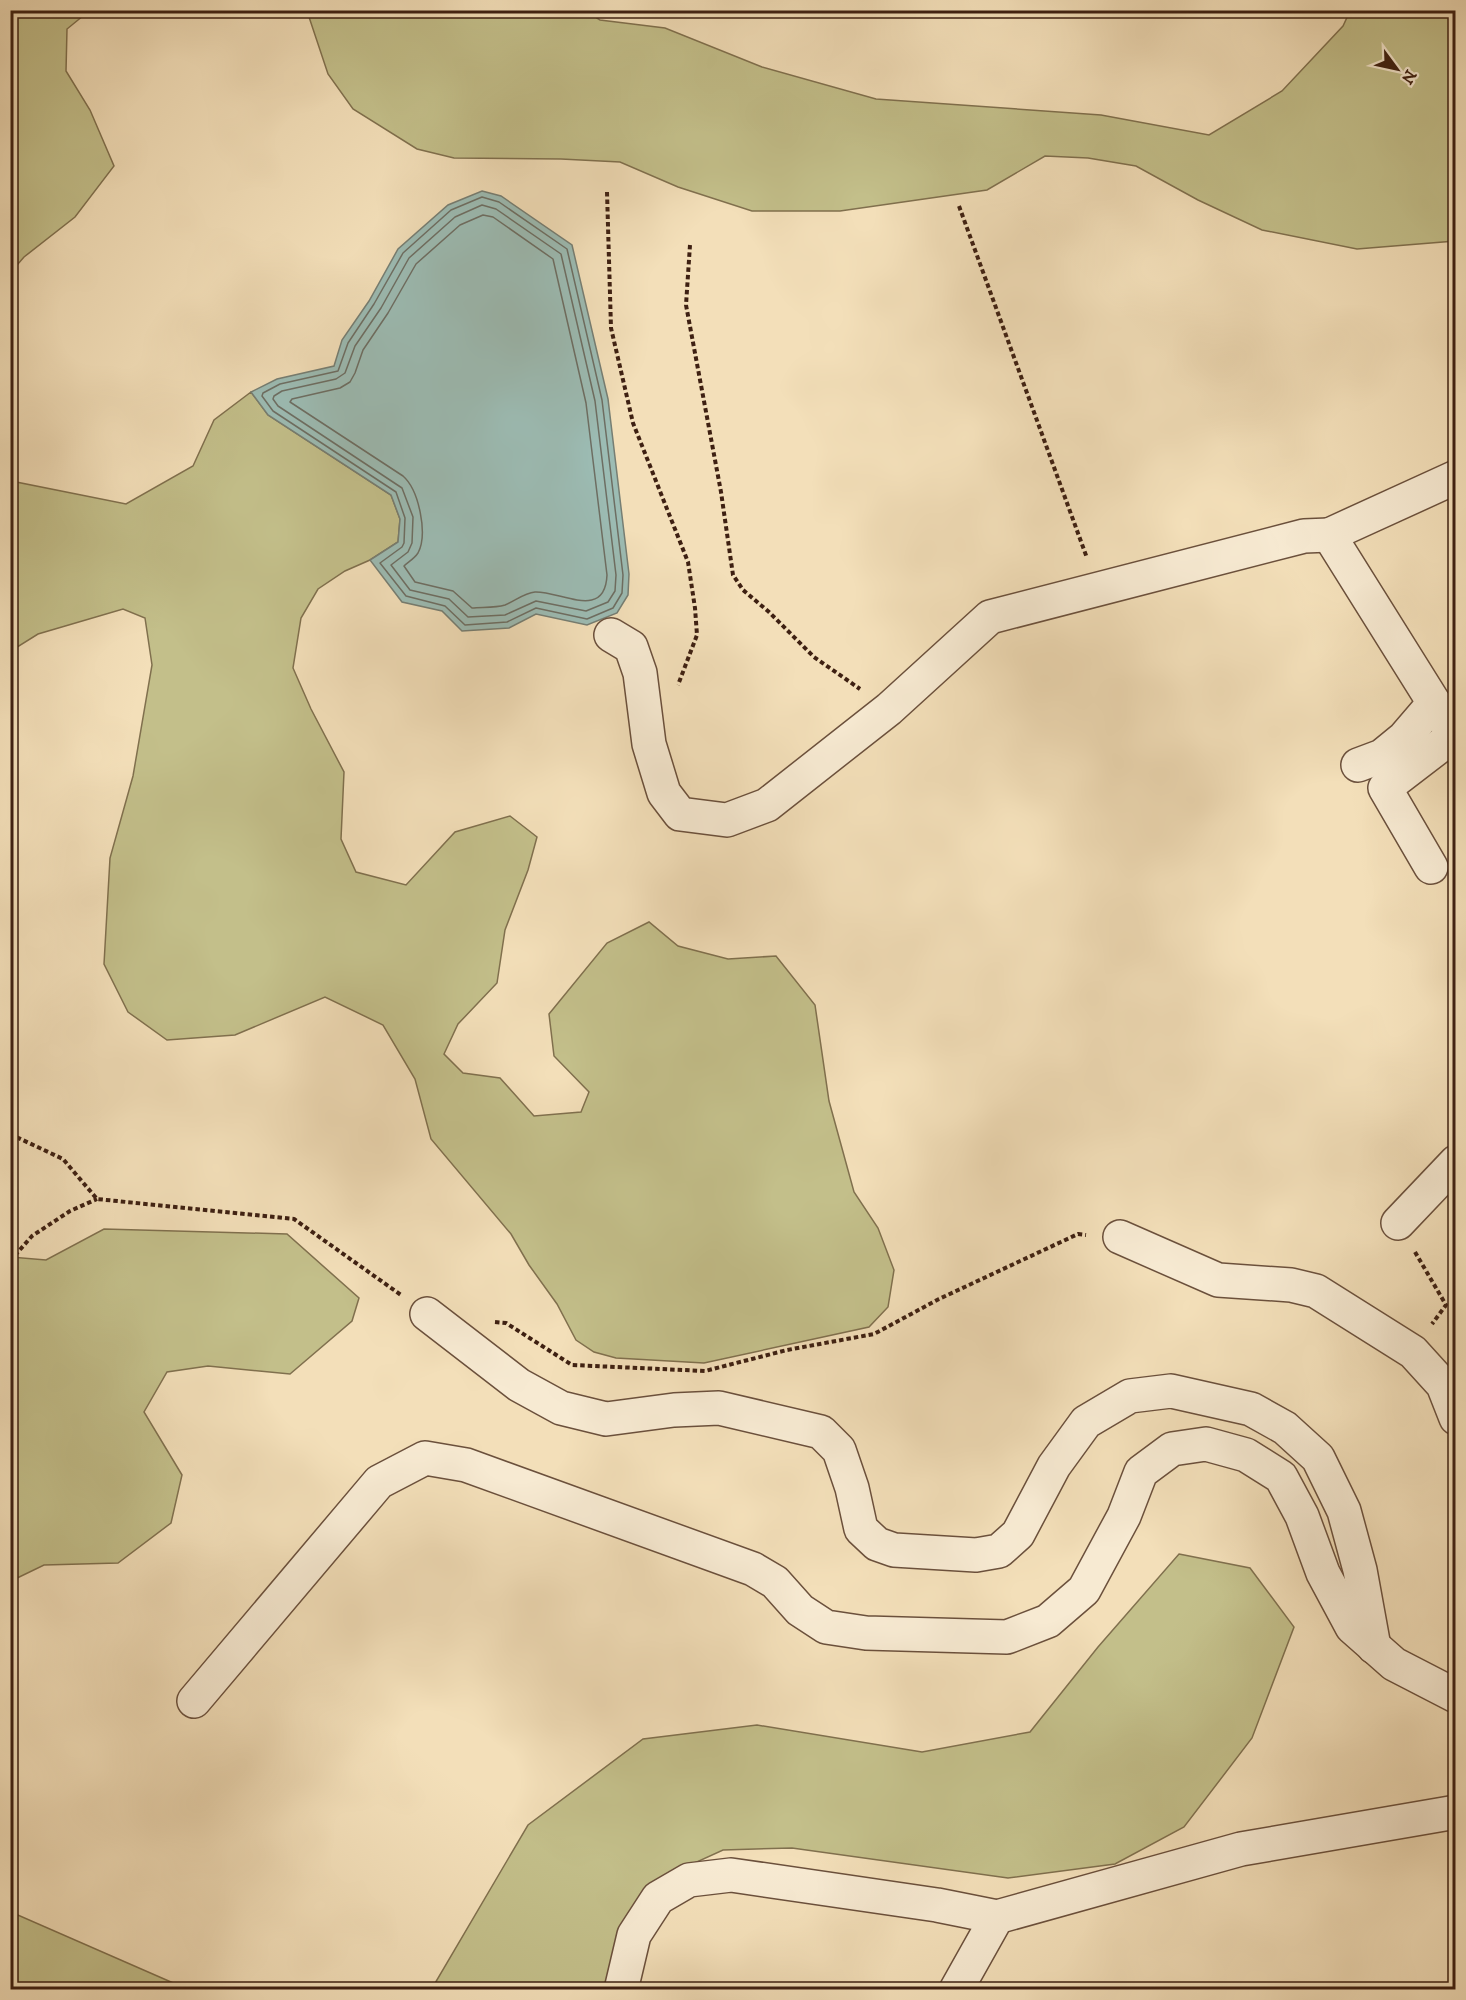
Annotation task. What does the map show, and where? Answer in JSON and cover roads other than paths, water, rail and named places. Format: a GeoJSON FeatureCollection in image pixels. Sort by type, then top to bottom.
{"type":"FeatureCollection","features":[{"type":"Feature","properties":{"kind":"street"},"geometry":{"type":"LineString","coordinates":[[611,635],[631,647],[640,673],[649,744],[663,793],[680,814],[726,820],[767,805],[889,709],[990,617],[1304,536],[1329,535],[1455,477]]}},
{"type":"Feature","properties":{"kind":"street"},"geometry":{"type":"LineString","coordinates":[[1329,535],[1455,736],[1385,788],[1431,867]]}},
{"type":"Feature","properties":{"kind":"street"},"geometry":{"type":"LineString","coordinates":[[1358,765],[1382,756],[1404,738],[1434,704]]}},
{"type":"Feature","properties":{"kind":"street"},"geometry":{"type":"LineString","coordinates":[[1398,1223],[1455,1162]]}},
{"type":"Feature","properties":{"kind":"street"},"geometry":{"type":"LineString","coordinates":[[1120,1237],[1218,1280],[1291,1285],[1316,1291],[1413,1352],[1443,1385],[1455,1418]]}},
{"type":"Feature","properties":{"kind":"street"},"geometry":{"type":"LineString","coordinates":[[427,1314],[519,1385],[561,1408],[606,1419],[674,1410],[719,1408],[821,1432],[839,1450],[852,1488],[861,1529],[877,1544],[894,1550],[976,1555],[999,1551],[1018,1534],[1054,1466],[1086,1422],[1130,1396],[1171,1391],[1251,1409],[1285,1428],[1318,1458],[1344,1511],[1360,1570],[1374,1647]]}},
{"type":"Feature","properties":{"kind":"street"},"geometry":{"type":"LineString","coordinates":[[194,1701],[379,1482],[425,1458],[466,1465],[753,1569],[775,1582],[800,1610],[826,1627],[866,1633],[1007,1637],[1048,1621],[1084,1590],[1124,1516],[1142,1472],[1172,1449],[1206,1444],[1246,1455],[1281,1477],[1302,1516],[1323,1573],[1352,1626],[1394,1664],[1455,1696]]}},
{"type":"Feature","properties":{"kind":"street"},"geometry":{"type":"LineString","coordinates":[[621,1989],[634,1935],[658,1898],[689,1880],[731,1875],[937,1905],[997,1917],[1240,1850],[1455,1812]]}},
{"type":"Feature","properties":{"kind":"street"},"geometry":{"type":"LineString","coordinates":[[956,1989],[997,1917]]}},
{"type":"Feature","properties":{"kind":"water"},"geometry":{"type":"Polygon","coordinates":[[[482,191],[501,196],[572,245],[608,399],[629,574],[628,595],[617,613],[587,625],[536,614],[509,628],[462,631],[442,611],[402,602],[370,560],[398,542],[400,519],[391,495],[268,415],[251,392],[277,379],[334,366],[342,340],[369,301],[398,249],[448,205],[482,191]]]}}]}
